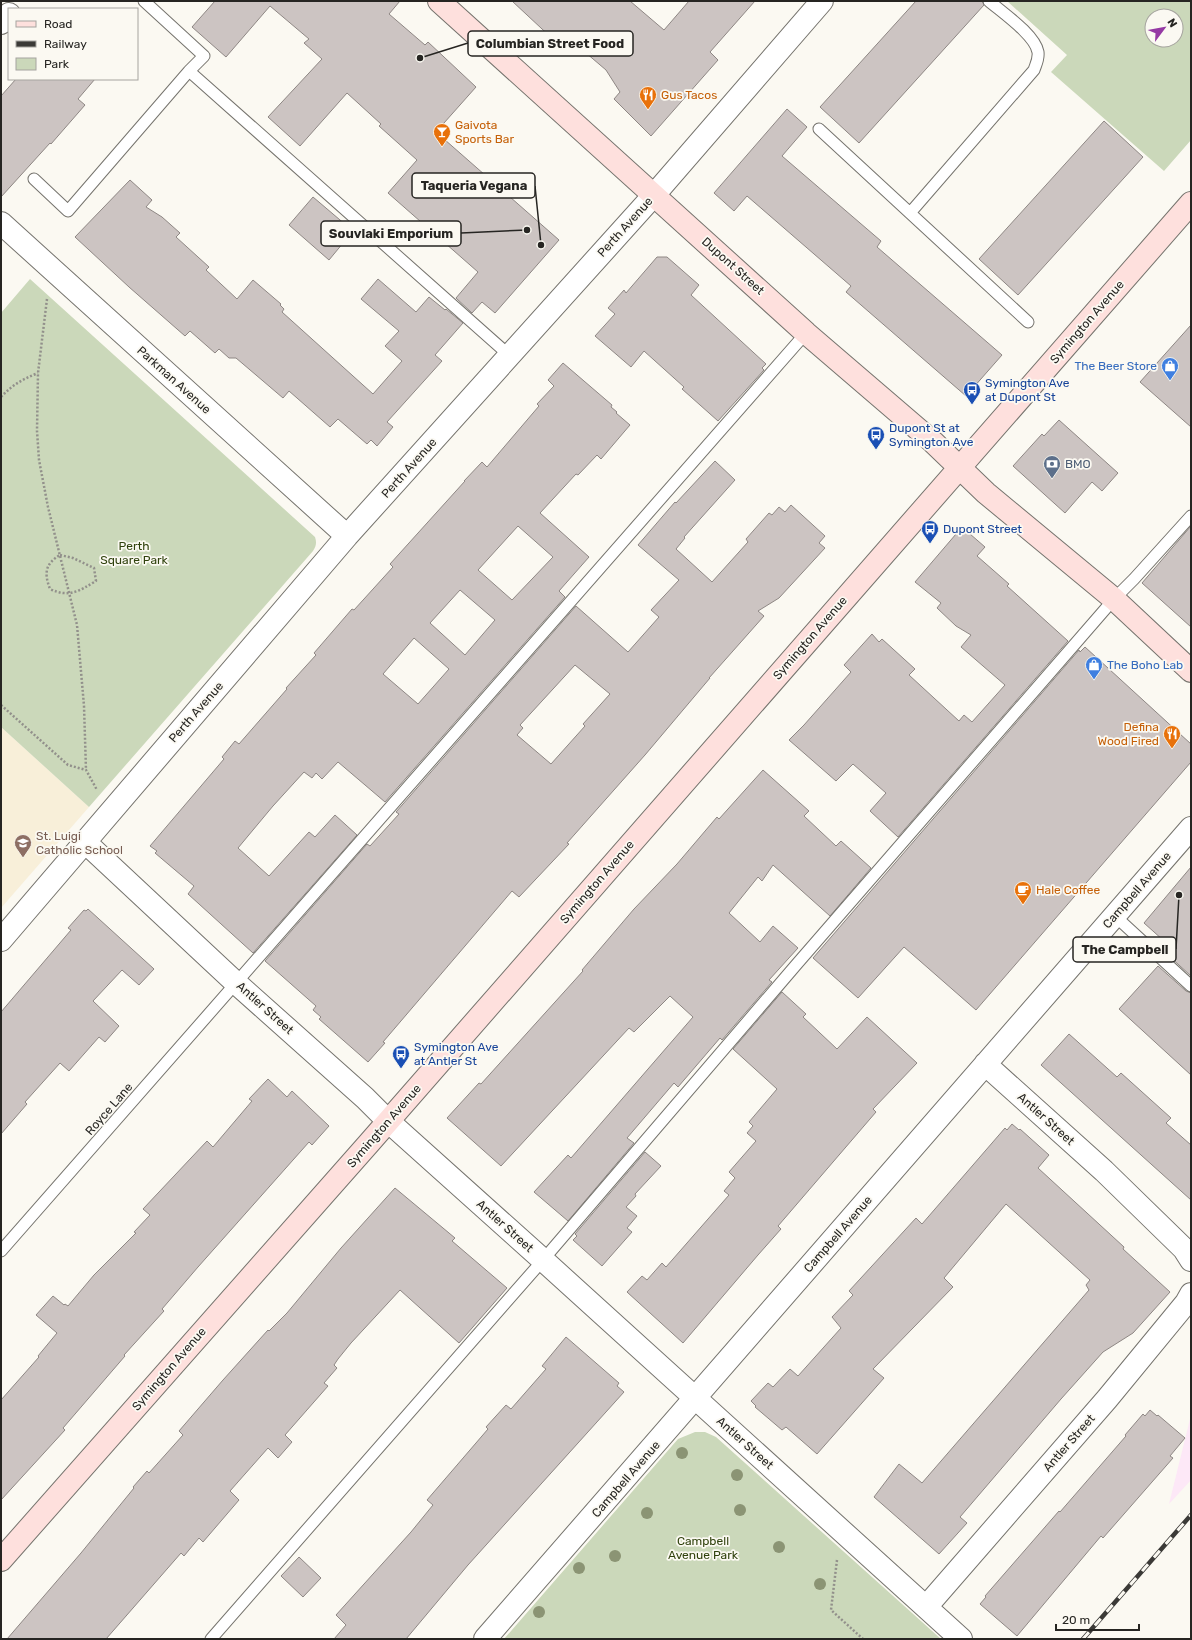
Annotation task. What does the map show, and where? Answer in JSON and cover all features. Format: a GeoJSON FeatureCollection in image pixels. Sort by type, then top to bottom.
{"type":"FeatureCollection","features":[{"type":"Feature","properties":{"kind":"street","name":"Dupont Street"},"geometry":{"type":"LineString","coordinates":[[439,1],[806,333],[933,442],[986,493],[1114,599],[1191,671]]}},
{"type":"Feature","properties":{"kind":"street","name":"Perth Avenue"},"geometry":{"type":"LineString","coordinates":[[1,940],[347,536],[654,195],[822,1]]}},
{"type":"Feature","properties":{"kind":"street"},"geometry":{"type":"LineString","coordinates":[[1,23],[8,15]]}},
{"type":"Feature","properties":{"kind":"street","name":"Symington Avenue"},"geometry":{"type":"LineString","coordinates":[[1,1560],[388,1121],[1191,203]]}},
{"type":"Feature","properties":{"kind":"street","name":"Parkman Avenue"},"geometry":{"type":"LineString","coordinates":[[1,223],[347,536]]}},
{"type":"Feature","properties":{"kind":"street","name":"Campbell Avenue"},"geometry":{"type":"LineString","coordinates":[[485,1639],[696,1399],[1191,828]]}},
{"type":"Feature","properties":{"kind":"street","name":"Antler Street"},"geometry":{"type":"LineString","coordinates":[[85,842],[236,983],[365,1098],[388,1121],[961,1639]]}},
{"type":"Feature","properties":{"kind":"street","name":"Antler Street"},"geometry":{"type":"LineString","coordinates":[[985,1064],[1104,1172],[1184,1249],[1191,1260]]}},
{"type":"Feature","properties":{"kind":"street","name":"Antler Street"},"geometry":{"type":"LineString","coordinates":[[926,1607],[1108,1399],[1186,1303],[1191,1294]]}},
{"type":"Feature","properties":{"kind":"lane"},"geometry":{"type":"LineString","coordinates":[[34,179],[68,211],[189,70],[204,56],[144,1]]}},
{"type":"Feature","properties":{"kind":"lane"},"geometry":{"type":"LineString","coordinates":[[910,213],[1034,70],[1038,61],[1038,53],[1035,43],[990,1]]}},
{"type":"Feature","properties":{"kind":"lane"},"geometry":{"type":"LineString","coordinates":[[189,70],[510,356]]}},
{"type":"Feature","properties":{"kind":"lane"},"geometry":{"type":"LineString","coordinates":[[818,129],[1028,322]]}},
{"type":"Feature","properties":{"kind":"lane","name":"Royce Lane"},"geometry":{"type":"LineString","coordinates":[[1,1252],[806,333]]}},
{"type":"Feature","properties":{"kind":"lane"},"geometry":{"type":"LineString","coordinates":[[211,1639],[543,1260],[791,971],[1114,599],[1191,516]]}},
{"type":"Feature","properties":{"kind":"lane"},"geometry":{"type":"LineString","coordinates":[[1115,916],[1191,986]]}},
{"type":"Feature","properties":{"kind":"path"},"geometry":{"type":"LineString","coordinates":[[47,298],[38,373],[37,431],[39,460],[48,507],[77,625],[84,706],[86,770],[100,793]]}},
{"type":"Feature","properties":{"kind":"path"},"geometry":{"type":"LineString","coordinates":[[1,397],[10,387],[22,379],[38,373]]}},
{"type":"Feature","properties":{"kind":"path"},"geometry":{"type":"LineString","coordinates":[[60,554],[73,558],[94,568],[96,581],[80,591],[70,594],[60,594],[50,589],[46,578],[48,566],[53,559],[60,554]]}},
{"type":"Feature","properties":{"kind":"path"},"geometry":{"type":"LineString","coordinates":[[1,705],[68,765],[86,770]]}},
{"type":"Feature","properties":{"kind":"path"},"geometry":{"type":"LineString","coordinates":[[840,1529],[831,1610],[863,1639]]}},
{"type":"Feature","properties":{"kind":"shaded area","name":"St. Luigi Catholic School"},"geometry":{"type":"Polygon","coordinates":[[[1,727],[89,807],[1,908],[1,727]]]}},
{"type":"Feature","properties":{"kind":"shaded area"},"geometry":{"type":"Polygon","coordinates":[[[1191,1415],[1191,1480],[1169,1504],[1191,1415]]]}},
{"type":"Feature","properties":{"kind":"green space"},"geometry":{"type":"Polygon","coordinates":[[[1007,1],[1191,1],[1191,140],[1164,171],[1051,72],[1067,55],[1007,1]]]}},
{"type":"Feature","properties":{"kind":"green space","name":"Perth Square Park"},"geometry":{"type":"Polygon","coordinates":[[[30,279],[315,537],[316,541],[313,551],[89,807],[1,727],[1,313],[30,279]]]}},
{"type":"Feature","properties":{"kind":"green space","name":"Campbell Avenue Park"},"geometry":{"type":"Polygon","coordinates":[[[695,1432],[705,1432],[716,1437],[941,1639],[504,1639],[678,1439],[695,1432]]]}},
{"type":"Feature","properties":{"kind":"building"},"geometry":{"type":"Polygon","coordinates":[[[215,1],[400,1],[389,14],[425,45],[428,42],[476,87],[436,132],[559,240],[495,313],[482,302],[472,313],[456,298],[478,272],[388,193],[417,160],[379,126],[381,124],[347,93],[300,146],[268,117],[322,59],[304,43],[309,39],[270,6],[226,57],[192,27],[215,1]]]}},
{"type":"Feature","properties":{"kind":"building"},"geometry":{"type":"Polygon","coordinates":[[[512,1],[630,1],[664,30],[689,1],[755,1],[710,52],[718,60],[651,136],[614,99],[620,92],[606,70],[579,47],[571,56],[512,1]]]}},
{"type":"Feature","properties":{"kind":"building"},"geometry":{"type":"Polygon","coordinates":[[[916,1],[982,1],[984,5],[859,143],[820,107],[916,1]]]}},
{"type":"Feature","properties":{"kind":"building"},"geometry":{"type":"Polygon","coordinates":[[[15,80],[94,80],[78,99],[85,105],[1,197],[1,96],[15,80]]]}},
{"type":"Feature","properties":{"kind":"building"},"geometry":{"type":"Polygon","coordinates":[[[787,109],[807,127],[782,156],[881,241],[877,247],[1002,355],[966,396],[846,292],[851,286],[747,196],[734,211],[714,193],[787,109]]]}},
{"type":"Feature","properties":{"kind":"building"},"geometry":{"type":"Polygon","coordinates":[[[1104,121],[1143,157],[1018,295],[979,259],[1104,121]]]}},
{"type":"Feature","properties":{"kind":"building"},"geometry":{"type":"Polygon","coordinates":[[[130,180],[152,200],[146,207],[162,217],[180,233],[176,237],[209,267],[206,270],[237,299],[253,280],[281,304],[280,305],[284,309],[282,312],[373,394],[402,361],[385,346],[399,331],[361,299],[378,279],[416,312],[429,297],[463,323],[435,355],[442,361],[387,422],[393,427],[377,446],[371,440],[367,444],[338,419],[330,427],[289,391],[283,398],[236,358],[229,358],[219,349],[215,353],[190,331],[185,336],[75,237],[130,180]]]}},
{"type":"Feature","properties":{"kind":"building"},"geometry":{"type":"Polygon","coordinates":[[[313,197],[353,231],[329,260],[289,225],[313,197]]]}},
{"type":"Feature","properties":{"kind":"building"},"geometry":{"type":"Polygon","coordinates":[[[657,257],[667,257],[699,285],[691,295],[766,364],[762,368],[764,370],[718,421],[682,389],[684,387],[644,351],[631,367],[595,336],[615,314],[608,308],[624,290],[626,293],[657,257]]]}},
{"type":"Feature","properties":{"kind":"building"},"geometry":{"type":"Polygon","coordinates":[[[1191,325],[1191,427],[1140,382],[1191,325]]]}},
{"type":"Feature","properties":{"kind":"building"},"geometry":{"type":"Polygon","coordinates":[[[563,363],[612,405],[611,407],[617,412],[616,413],[630,425],[601,459],[597,455],[578,475],[576,474],[540,513],[589,557],[559,591],[565,597],[385,802],[338,762],[322,779],[316,773],[312,778],[304,772],[273,806],[238,848],[269,876],[309,832],[315,837],[335,815],[357,835],[253,953],[188,894],[194,886],[155,853],[157,851],[150,846],[224,759],[222,757],[235,741],[239,744],[316,655],[314,653],[352,609],[354,610],[393,567],[390,564],[482,462],[487,467],[539,406],[537,404],[554,386],[548,380],[563,363]],[[518,526],[478,570],[512,600],[553,557],[518,526]],[[460,590],[430,623],[465,655],[495,620],[460,590]],[[414,638],[383,674],[418,704],[449,669],[414,638]]]}},
{"type":"Feature","properties":{"kind":"building"},"geometry":{"type":"Polygon","coordinates":[[[1059,420],[1118,473],[1102,491],[1092,482],[1065,513],[1013,466],[1042,434],[1044,436],[1059,420]]]}},
{"type":"Feature","properties":{"kind":"building"},"geometry":{"type":"Polygon","coordinates":[[[715,461],[735,480],[684,537],[685,538],[676,549],[712,582],[748,542],[746,539],[769,513],[772,515],[779,507],[785,512],[791,505],[825,536],[819,543],[825,548],[779,598],[758,611],[764,616],[709,678],[645,755],[567,843],[569,844],[519,897],[512,891],[383,1042],[385,1043],[368,1062],[319,1019],[321,1017],[313,1010],[316,1006],[265,961],[367,844],[370,846],[399,814],[396,812],[576,606],[628,652],[659,617],[651,610],[679,580],[638,545],[675,502],[676,503],[715,461]],[[575,665],[520,725],[523,728],[517,735],[551,764],[585,726],[583,724],[610,694],[575,665]]]}},
{"type":"Feature","properties":{"kind":"building"},"geometry":{"type":"Polygon","coordinates":[[[1191,526],[1191,627],[1142,583],[1191,526]]]}},
{"type":"Feature","properties":{"kind":"building"},"geometry":{"type":"Polygon","coordinates":[[[962,527],[985,547],[977,556],[1009,584],[1007,586],[1068,641],[898,837],[870,811],[886,793],[853,764],[836,781],[789,740],[851,672],[844,665],[872,634],[879,642],[882,639],[915,669],[909,675],[959,721],[964,715],[972,722],[1005,685],[961,647],[971,635],[956,626],[937,608],[941,603],[915,582],[962,527]]]}},
{"type":"Feature","properties":{"kind":"building"},"geometry":{"type":"Polygon","coordinates":[[[1085,647],[1191,744],[1191,762],[976,1010],[904,947],[858,998],[813,958],[1079,650],[1080,652],[1085,647]]]}},
{"type":"Feature","properties":{"kind":"building"},"geometry":{"type":"Polygon","coordinates":[[[763,770],[809,811],[804,816],[836,846],[841,841],[871,868],[830,916],[773,865],[762,881],[758,877],[729,913],[760,942],[773,926],[798,948],[769,980],[772,982],[722,1040],[720,1038],[678,1087],[674,1083],[627,1138],[634,1143],[568,1221],[534,1192],[568,1155],[571,1158],[693,1017],[670,996],[634,1032],[629,1028],[501,1166],[447,1118],[479,1083],[481,1084],[583,971],[582,970],[634,909],[677,864],[717,817],[719,819],[763,770]]]}},
{"type":"Feature","properties":{"kind":"building"},"geometry":{"type":"Polygon","coordinates":[[[1191,867],[1191,976],[1168,955],[1173,949],[1144,923],[1191,867]]]}},
{"type":"Feature","properties":{"kind":"building"},"geometry":{"type":"Polygon","coordinates":[[[88,909],[154,969],[139,985],[122,970],[93,1001],[119,1026],[105,1042],[99,1037],[69,1071],[60,1063],[25,1102],[27,1104],[1,1134],[1,1012],[71,930],[68,928],[84,910],[86,911],[88,909]]]}},
{"type":"Feature","properties":{"kind":"building"},"geometry":{"type":"Polygon","coordinates":[[[1158,966],[1186,991],[1191,993],[1191,1075],[1119,1009],[1158,966]]]}},
{"type":"Feature","properties":{"kind":"building"},"geometry":{"type":"Polygon","coordinates":[[[782,992],[806,1014],[803,1017],[837,1049],[867,1017],[917,1063],[873,1109],[876,1112],[778,1226],[781,1229],[683,1343],[627,1292],[642,1276],[647,1280],[662,1263],[666,1267],[729,1195],[724,1191],[735,1178],[729,1172],[756,1141],[747,1133],[753,1126],[749,1122],[777,1089],[733,1049],[782,992]]]}},
{"type":"Feature","properties":{"kind":"building"},"geometry":{"type":"Polygon","coordinates":[[[1069,1034],[1117,1077],[1121,1073],[1171,1118],[1166,1123],[1191,1145],[1191,1200],[1041,1065],[1069,1034]]]}},
{"type":"Feature","properties":{"kind":"building"},"geometry":{"type":"Polygon","coordinates":[[[268,1079],[287,1097],[292,1091],[329,1126],[312,1145],[309,1142],[198,1267],[162,1309],[164,1311],[124,1355],[125,1356],[63,1428],[65,1430],[1,1500],[1,1400],[39,1357],[38,1356],[57,1333],[36,1315],[53,1296],[64,1305],[65,1304],[68,1306],[94,1275],[136,1233],[134,1232],[150,1215],[143,1209],[207,1141],[213,1147],[252,1101],[249,1099],[268,1079]]]}},
{"type":"Feature","properties":{"kind":"building"},"geometry":{"type":"Polygon","coordinates":[[[1012,1124],[1019,1130],[1020,1129],[1049,1155],[1038,1168],[1124,1247],[1123,1249],[1170,1292],[1133,1333],[1103,1352],[1061,1399],[960,1517],[967,1523],[939,1554],[874,1497],[899,1464],[922,1483],[1089,1290],[1086,1285],[1090,1280],[1006,1204],[944,1278],[953,1287],[873,1369],[884,1378],[817,1454],[786,1427],[782,1430],[755,1407],[756,1406],[751,1401],[768,1383],[773,1387],[790,1369],[798,1376],[841,1328],[832,1317],[853,1295],[849,1291],[916,1218],[922,1224],[1005,1128],[1007,1130],[1012,1124]]]}},
{"type":"Feature","properties":{"kind":"building"},"geometry":{"type":"Polygon","coordinates":[[[645,1152],[661,1166],[635,1194],[636,1196],[626,1207],[637,1216],[627,1228],[632,1232],[602,1266],[573,1240],[577,1236],[575,1234],[645,1152]]]}},
{"type":"Feature","properties":{"kind":"building"},"geometry":{"type":"Polygon","coordinates":[[[395,1188],[455,1238],[452,1241],[507,1288],[459,1343],[400,1290],[338,1359],[334,1365],[337,1368],[324,1383],[328,1386],[285,1435],[292,1442],[278,1458],[268,1448],[230,1491],[239,1500],[203,1542],[199,1538],[184,1556],[181,1553],[106,1639],[7,1639],[81,1553],[134,1488],[133,1487],[147,1471],[149,1473],[183,1435],[179,1431],[268,1330],[269,1331],[287,1313],[341,1248],[395,1188]]]}},
{"type":"Feature","properties":{"kind":"building"},"geometry":{"type":"Polygon","coordinates":[[[566,1337],[619,1383],[617,1386],[624,1392],[468,1565],[406,1639],[334,1639],[346,1625],[336,1615],[411,1532],[433,1505],[427,1500],[488,1429],[486,1427],[506,1405],[511,1409],[546,1369],[542,1366],[566,1337]]]}},
{"type":"Feature","properties":{"kind":"building"},"geometry":{"type":"Polygon","coordinates":[[[1150,1410],[1185,1438],[1170,1456],[1173,1458],[1103,1538],[1101,1536],[1017,1636],[980,1604],[986,1597],[985,1596],[1126,1436],[1125,1435],[1143,1414],[1145,1416],[1150,1410]]]}},
{"type":"Feature","properties":{"kind":"building"},"geometry":{"type":"Polygon","coordinates":[[[299,1557],[321,1578],[303,1597],[281,1576],[299,1557]]]}},
{"type":"Feature","properties":{"kind":"railway"},"geometry":{"type":"LineString","coordinates":[[1083,1639],[1191,1515]]}},
{"type":"Feature","properties":{"kind":"place","name":"Columbian Street Food"},"geometry":{"type":"Point","coordinates":[420,58]}},
{"type":"Feature","properties":{"kind":"place","name":"Gus Tacos"},"geometry":{"type":"Point","coordinates":[648,110]}},
{"type":"Feature","properties":{"kind":"place","name":"Gaivota Sports Bar"},"geometry":{"type":"Point","coordinates":[442,147]}},
{"type":"Feature","properties":{"kind":"place","name":"Souvlaki Emporium"},"geometry":{"type":"Point","coordinates":[527,230]}},
{"type":"Feature","properties":{"kind":"place","name":"Taqueria Vegana"},"geometry":{"type":"Point","coordinates":[541,245]}},
{"type":"Feature","properties":{"kind":"place","name":"The Beer Store"},"geometry":{"type":"Point","coordinates":[1170,381]}},
{"type":"Feature","properties":{"kind":"place","name":"Symington Ave at Dupont St"},"geometry":{"type":"Point","coordinates":[972,405]}},
{"type":"Feature","properties":{"kind":"place","name":"Dupont St at Symington Ave"},"geometry":{"type":"Point","coordinates":[876,450]}},
{"type":"Feature","properties":{"kind":"place","name":"BMO"},"geometry":{"type":"Point","coordinates":[1052,479]}},
{"type":"Feature","properties":{"kind":"place","name":"Dupont Street"},"geometry":{"type":"Point","coordinates":[930,544]}},
{"type":"Feature","properties":{"kind":"place","name":"The Boho Lab"},"geometry":{"type":"Point","coordinates":[1094,680]}},
{"type":"Feature","properties":{"kind":"place","name":"Defina Wood Fired"},"geometry":{"type":"Point","coordinates":[1172,749]}},
{"type":"Feature","properties":{"kind":"place","name":"St. Luigi Catholic School"},"geometry":{"type":"Point","coordinates":[23,858]}},
{"type":"Feature","properties":{"kind":"place","name":"The Campbell"},"geometry":{"type":"Point","coordinates":[1179,895]}},
{"type":"Feature","properties":{"kind":"place","name":"Hale Coffee"},"geometry":{"type":"Point","coordinates":[1023,905]}},
{"type":"Feature","properties":{"kind":"place","name":"Symington Ave at Antler St"},"geometry":{"type":"Point","coordinates":[401,1069]}}]}
